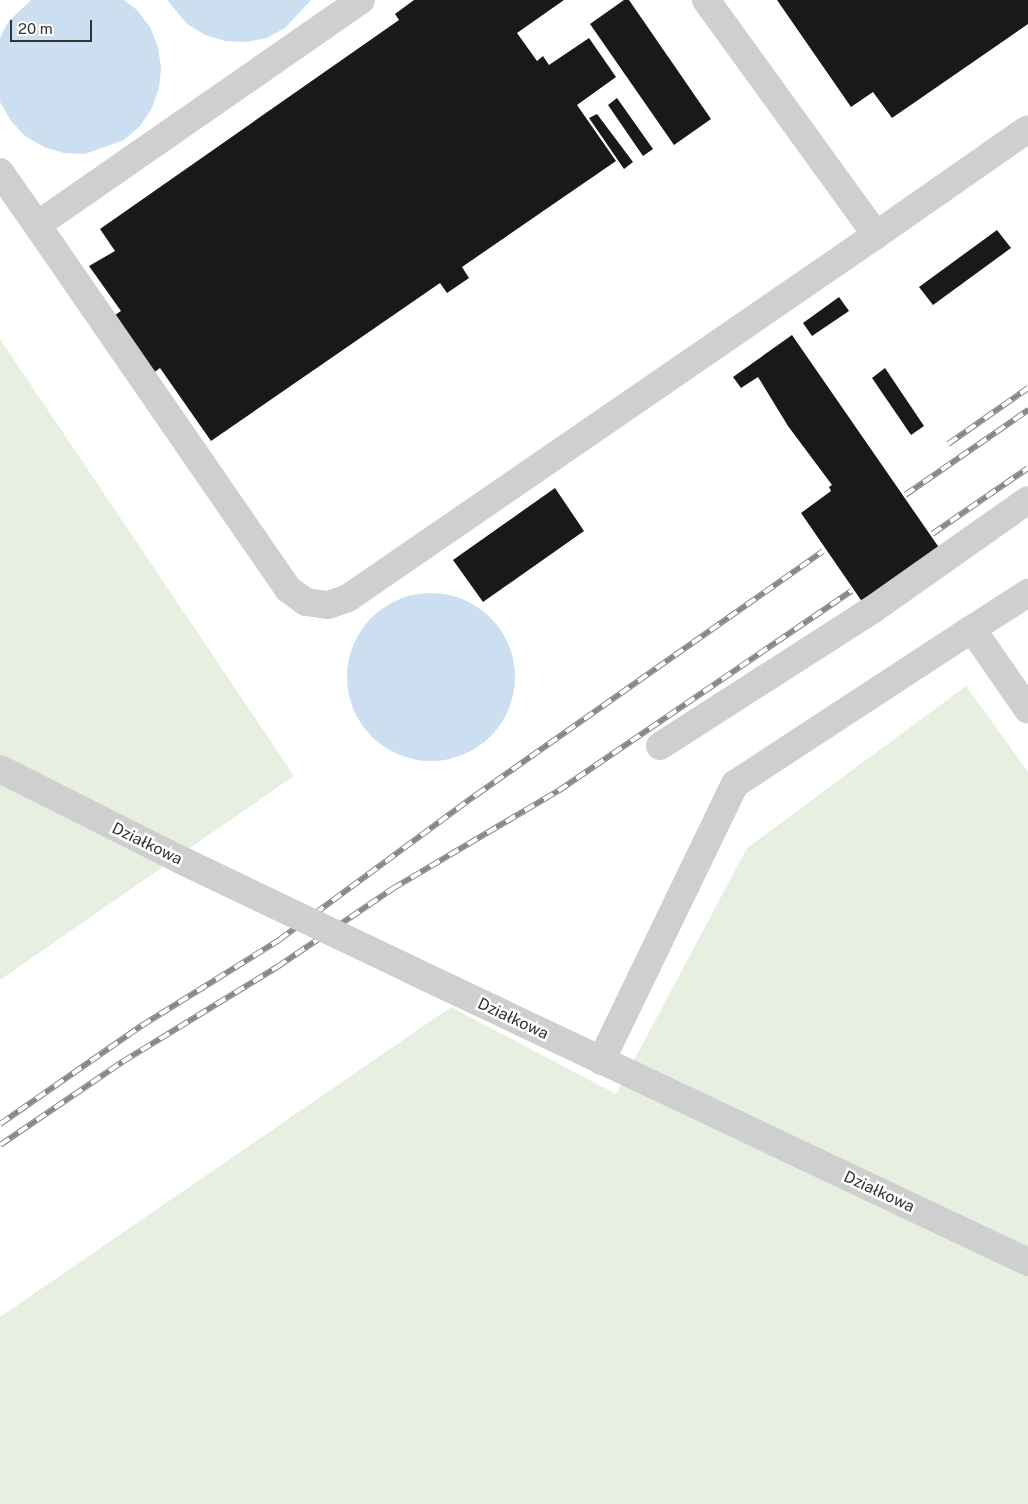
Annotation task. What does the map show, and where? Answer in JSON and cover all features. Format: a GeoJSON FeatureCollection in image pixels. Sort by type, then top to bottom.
{"type":"FeatureCollection","features":[{"type":"Feature","properties":{"kind":"street"},"geometry":{"type":"LineString","coordinates":[[37,225],[361,0]]}},
{"type":"Feature","properties":{"kind":"street"},"geometry":{"type":"LineString","coordinates":[[706,0],[876,235]]}},
{"type":"Feature","properties":{"kind":"street"},"geometry":{"type":"LineString","coordinates":[[0,172],[288,589],[306,602],[328,605],[348,598],[1028,129]]}},
{"type":"Feature","properties":{"kind":"street"},"geometry":{"type":"LineString","coordinates":[[660,746],[872,610],[1028,500]]}},
{"type":"Feature","properties":{"kind":"street"},"geometry":{"type":"LineString","coordinates":[[602,1061],[735,784],[972,628],[1028,594]]}},
{"type":"Feature","properties":{"kind":"street"},"geometry":{"type":"LineString","coordinates":[[972,628],[1028,710]]}},
{"type":"Feature","properties":{"kind":"street","name":"Działkowa"},"geometry":{"type":"LineString","coordinates":[[0,769],[184,862],[1028,1262]]}},
{"type":"Feature","properties":{"kind":"green space"},"geometry":{"type":"Polygon","coordinates":[[[0,339],[294,776],[0,980],[0,339]]]}},
{"type":"Feature","properties":{"kind":"green space"},"geometry":{"type":"Polygon","coordinates":[[[966,686],[1028,772],[1028,1504],[0,1504],[0,1317],[451,1007],[616,1094],[747,848],[966,686]]]}},
{"type":"Feature","properties":{"kind":"water"},"geometry":{"type":"Polygon","coordinates":[[[31,0],[124,0],[137,10],[150,27],[158,47],[161,68],[159,88],[152,108],[140,126],[124,140],[85,154],[64,153],[44,147],[25,136],[11,121],[0,102],[0,38],[8,22],[31,0]]]}},
{"type":"Feature","properties":{"kind":"water"},"geometry":{"type":"Polygon","coordinates":[[[167,0],[311,0],[285,28],[267,38],[246,42],[225,41],[205,35],[187,24],[167,0]]]}},
{"type":"Feature","properties":{"kind":"water"},"geometry":{"type":"Polygon","coordinates":[[[431,593],[455,597],[470,603],[484,612],[496,624],[505,638],[511,653],[515,677],[511,701],[505,716],[496,730],[484,742],[470,751],[455,757],[431,761],[407,757],[392,751],[378,742],[366,730],[357,716],[351,701],[347,677],[351,653],[357,638],[366,624],[378,612],[392,603],[407,597],[431,593]]]}},
{"type":"Feature","properties":{"kind":"building"},"geometry":{"type":"Polygon","coordinates":[[[414,0],[564,0],[517,33],[537,61],[543,56],[549,65],[589,38],[616,77],[577,105],[616,161],[462,267],[469,278],[447,293],[440,283],[211,441],[160,368],[152,374],[112,317],[121,311],[89,266],[115,251],[100,229],[399,20],[395,14],[414,0]]]}},
{"type":"Feature","properties":{"kind":"building"},"geometry":{"type":"Polygon","coordinates":[[[624,0],[629,0],[711,119],[674,145],[590,24],[624,0]]]}},
{"type":"Feature","properties":{"kind":"building"},"geometry":{"type":"Polygon","coordinates":[[[777,0],[1028,0],[1028,24],[892,118],[873,92],[851,107],[777,0]]]}},
{"type":"Feature","properties":{"kind":"building"},"geometry":{"type":"Polygon","coordinates":[[[617,98],[653,149],[643,156],[608,105],[617,98]]]}},
{"type":"Feature","properties":{"kind":"building"},"geometry":{"type":"Polygon","coordinates":[[[597,114],[633,162],[624,169],[589,118],[597,114]]]}},
{"type":"Feature","properties":{"kind":"building"},"geometry":{"type":"Polygon","coordinates":[[[997,230],[1011,248],[933,305],[919,287],[997,230]]]}},
{"type":"Feature","properties":{"kind":"building"},"geometry":{"type":"Polygon","coordinates":[[[839,297],[849,311],[812,336],[803,323],[839,297]]]}},
{"type":"Feature","properties":{"kind":"building"},"geometry":{"type":"Polygon","coordinates":[[[792,335],[940,549],[863,603],[801,513],[831,491],[829,487],[832,485],[788,426],[758,377],[741,388],[733,377],[792,335]]]}},
{"type":"Feature","properties":{"kind":"building"},"geometry":{"type":"Polygon","coordinates":[[[885,368],[924,426],[911,435],[872,378],[885,368]]]}},
{"type":"Feature","properties":{"kind":"building"},"geometry":{"type":"Polygon","coordinates":[[[555,488],[584,531],[483,602],[453,560],[555,488]]]}},
{"type":"Feature","properties":{"kind":"railway"},"geometry":{"type":"LineString","coordinates":[[948,444],[1028,388]]}},
{"type":"Feature","properties":{"kind":"railway"},"geometry":{"type":"LineString","coordinates":[[905,495],[1028,410]]}},
{"type":"Feature","properties":{"kind":"railway"},"geometry":{"type":"LineString","coordinates":[[932,534],[1028,468]]}},
{"type":"Feature","properties":{"kind":"railway"},"geometry":{"type":"LineString","coordinates":[[0,1124],[141,1026],[279,940],[476,795],[823,551]]}},
{"type":"Feature","properties":{"kind":"railway"},"geometry":{"type":"LineString","coordinates":[[0,1145],[122,1062],[277,967],[392,889],[558,791],[851,591]]}}]}
